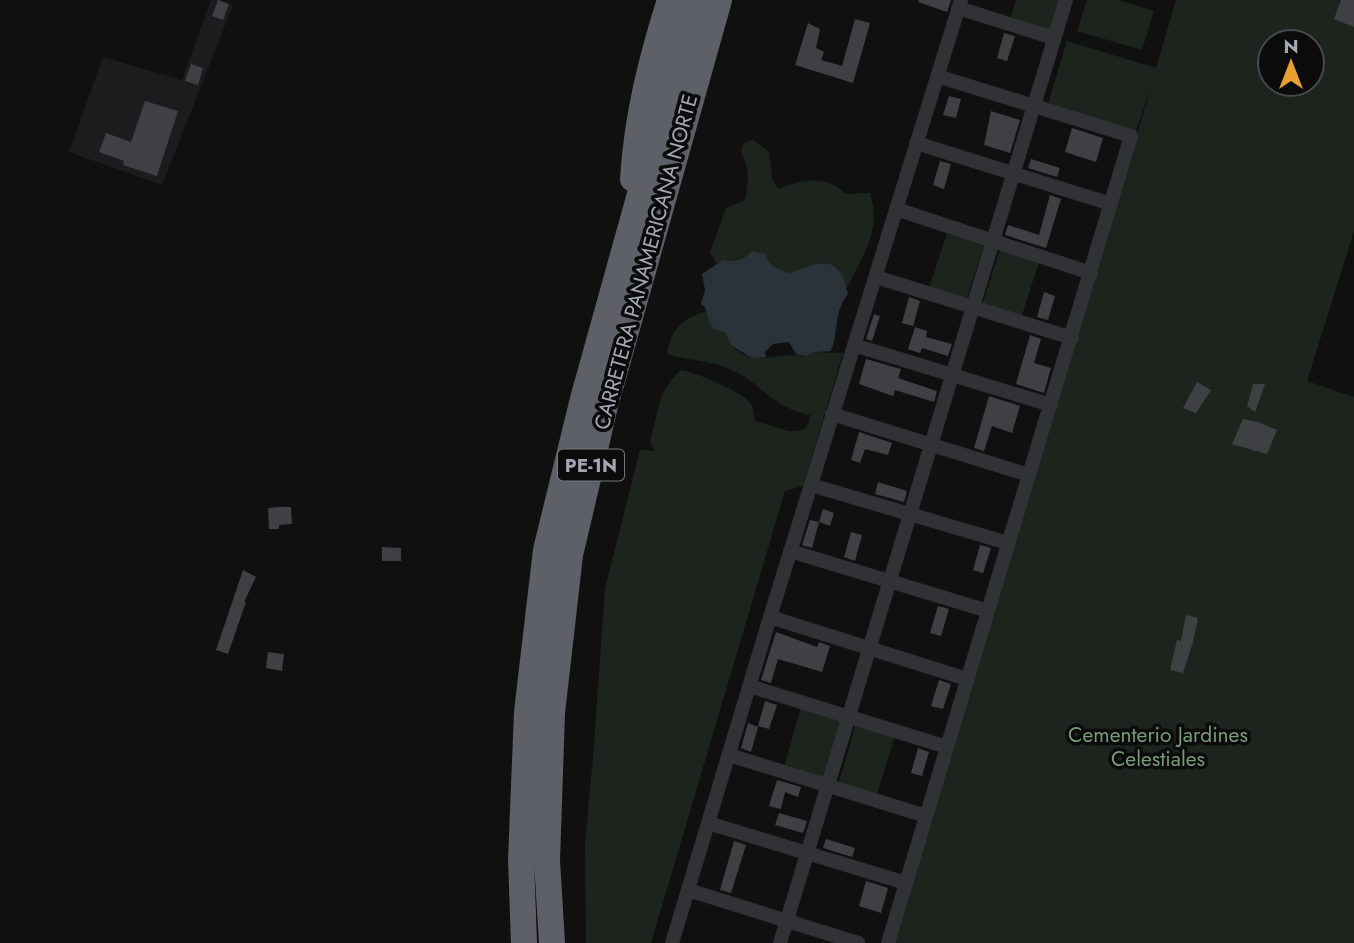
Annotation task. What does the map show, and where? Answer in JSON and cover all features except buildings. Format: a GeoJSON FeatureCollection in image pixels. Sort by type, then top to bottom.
{"type":"FeatureCollection","features":[{"type":"Feature","properties":{"kind":"highway"},"geometry":{"type":"LineString","coordinates":[[628,236],[636,135],[648,74],[670,0]]}},
{"type":"Feature","properties":{"kind":"highway","name":"CARRETERA PANAMERICANA NORTE"},"geometry":{"type":"LineString","coordinates":[[524,943],[521,860],[527,712],[546,550],[583,399],[694,0]]}},
{"type":"Feature","properties":{"kind":"highway","name":"CARRETERA PANAMERICANA NORTE"},"geometry":{"type":"LineString","coordinates":[[552,943],[547,861],[552,713],[570,555],[605,405],[719,0]]}},
{"type":"Feature","properties":{"kind":"street"},"geometry":{"type":"LineString","coordinates":[[780,943],[1066,0]]}},
{"type":"Feature","properties":{"kind":"street"},"geometry":{"type":"LineString","coordinates":[[672,943],[832,414],[960,4],[1054,38]]}},
{"type":"Feature","properties":{"kind":"street"},"geometry":{"type":"LineString","coordinates":[[888,943],[1131,136],[937,76]]}},
{"type":"Feature","properties":{"kind":"street"},"geometry":{"type":"LineString","coordinates":[[916,144],[1111,204]]}},
{"type":"Feature","properties":{"kind":"street"},"geometry":{"type":"LineString","coordinates":[[896,209],[1091,273]]}},
{"type":"Feature","properties":{"kind":"street"},"geometry":{"type":"LineString","coordinates":[[876,277],[1072,338]]}},
{"type":"Feature","properties":{"kind":"street"},"geometry":{"type":"LineString","coordinates":[[854,345],[1051,405]]}},
{"type":"Feature","properties":{"kind":"street"},"geometry":{"type":"LineString","coordinates":[[832,414],[1029,475]]}},
{"type":"Feature","properties":{"kind":"street"},"geometry":{"type":"LineString","coordinates":[[811,485],[1008,543]]}},
{"type":"Feature","properties":{"kind":"street"},"geometry":{"type":"LineString","coordinates":[[790,551],[988,611]]}},
{"type":"Feature","properties":{"kind":"street"},"geometry":{"type":"LineString","coordinates":[[770,617],[967,679]]}},
{"type":"Feature","properties":{"kind":"street"},"geometry":{"type":"LineString","coordinates":[[749,686],[947,747]]}},
{"type":"Feature","properties":{"kind":"street"},"geometry":{"type":"LineString","coordinates":[[729,755],[926,816]]}},
{"type":"Feature","properties":{"kind":"street"},"geometry":{"type":"LineString","coordinates":[[708,823],[906,883]]}},
{"type":"Feature","properties":{"kind":"street"},"geometry":{"type":"LineString","coordinates":[[688,890],[858,943]]}},
{"type":"Feature","properties":{"kind":"shaded area"},"geometry":{"type":"Polygon","coordinates":[[[211,0],[221,0],[233,5],[162,185],[69,152],[103,57],[182,80],[211,0]]]}},
{"type":"Feature","properties":{"kind":"shaded area"},"geometry":{"type":"Polygon","coordinates":[[[752,251],[766,254],[771,264],[789,273],[819,264],[834,266],[840,271],[848,294],[840,310],[830,351],[814,352],[807,356],[796,354],[789,342],[773,344],[765,352],[766,357],[752,358],[732,346],[725,333],[714,329],[705,307],[701,304],[705,290],[702,274],[723,260],[739,260],[752,251]]]}},
{"type":"Feature","properties":{"kind":"green space"},"geometry":{"type":"Polygon","coordinates":[[[1016,0],[1060,0],[1050,32],[1010,20],[1016,0]]]}},
{"type":"Feature","properties":{"kind":"green space"},"geometry":{"type":"Polygon","coordinates":[[[1087,0],[1118,0],[1154,11],[1142,50],[1077,31],[1087,0]]]}},
{"type":"Feature","properties":{"kind":"green space","name":"Cementerio Jardines Celestiales"},"geometry":{"type":"Polygon","coordinates":[[[1176,0],[1354,0],[1354,231],[1307,381],[1354,397],[1354,943],[894,943],[1153,81],[1136,131],[1048,104],[1067,41],[1156,68],[1176,0]]]}},
{"type":"Feature","properties":{"kind":"green space"},"geometry":{"type":"Polygon","coordinates":[[[753,140],[769,152],[772,179],[779,189],[806,181],[823,181],[846,194],[870,193],[874,220],[872,231],[847,288],[838,268],[819,265],[789,273],[772,266],[752,251],[739,259],[723,260],[717,264],[710,252],[726,208],[745,200],[748,182],[741,154],[743,143],[753,140]]]}},
{"type":"Feature","properties":{"kind":"green space"},"geometry":{"type":"Polygon","coordinates":[[[948,230],[985,242],[966,300],[929,288],[948,230]]]}},
{"type":"Feature","properties":{"kind":"green space"},"geometry":{"type":"Polygon","coordinates":[[[1001,247],[1040,259],[1021,318],[982,305],[1001,247]]]}},
{"type":"Feature","properties":{"kind":"green space"},"geometry":{"type":"Polygon","coordinates":[[[706,311],[710,322],[727,335],[732,346],[748,356],[758,358],[807,356],[814,352],[843,353],[803,486],[785,491],[651,943],[586,943],[585,843],[605,588],[640,450],[655,451],[650,441],[663,394],[681,370],[707,378],[739,394],[751,404],[755,421],[789,431],[803,430],[809,423],[810,415],[777,402],[751,381],[730,369],[667,354],[671,338],[680,325],[706,311]]]}},
{"type":"Feature","properties":{"kind":"green space"},"geometry":{"type":"Polygon","coordinates":[[[801,707],[841,719],[823,779],[784,767],[801,707]]]}},
{"type":"Feature","properties":{"kind":"green space"},"geometry":{"type":"Polygon","coordinates":[[[856,724],[895,736],[877,794],[839,782],[856,724]]]}}]}
